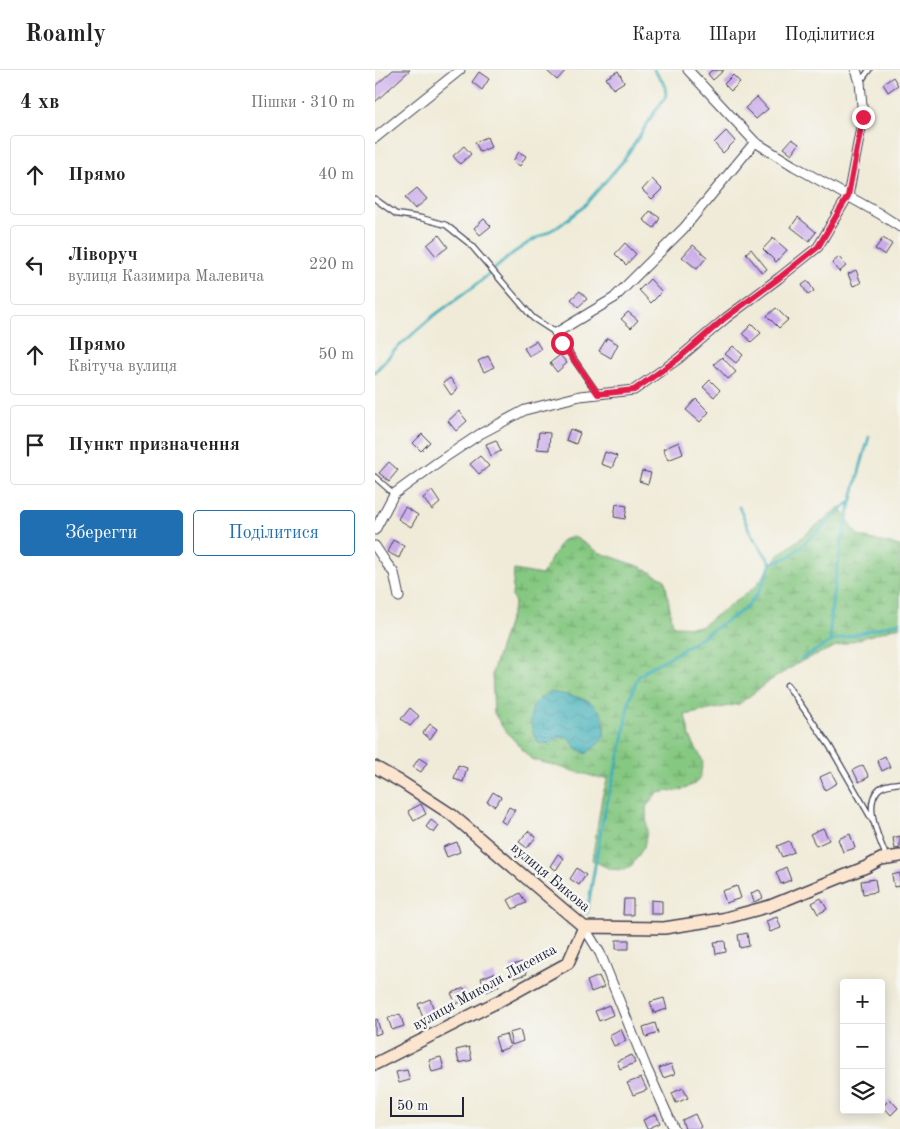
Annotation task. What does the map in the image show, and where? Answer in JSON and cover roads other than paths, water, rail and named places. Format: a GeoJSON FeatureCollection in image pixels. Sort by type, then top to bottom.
{"type":"FeatureCollection","features":[{"type":"Feature","properties":{"kind":"street"},"geometry":{"type":"LineString","coordinates":[[688,70],[755,142],[900,227]]}},
{"type":"Feature","properties":{"kind":"street"},"geometry":{"type":"LineString","coordinates":[[375,530],[394,494],[480,434],[525,410],[580,396],[634,390],[678,359],[725,318],[818,247],[848,196],[863,117],[860,82],[855,70]]}},
{"type":"Feature","properties":{"kind":"street"},"geometry":{"type":"LineString","coordinates":[[375,138],[459,71]]}},
{"type":"Feature","properties":{"kind":"street"},"geometry":{"type":"LineString","coordinates":[[556,333],[614,298],[684,228],[755,142]]}},
{"type":"Feature","properties":{"kind":"street"},"geometry":{"type":"LineString","coordinates":[[375,546],[394,573],[399,597]]}},
{"type":"Feature","properties":{"kind":"street","name":"вулиця Бикова"},"geometry":{"type":"LineString","coordinates":[[375,767],[452,815],[584,927],[664,928],[722,919],[770,906],[887,858],[900,856]]}},
{"type":"Feature","properties":{"kind":"street"},"geometry":{"type":"LineString","coordinates":[[584,927],[600,953],[674,1129]]}},
{"type":"Feature","properties":{"kind":"street","name":"вулиця Миколи Лисенка"},"geometry":{"type":"LineString","coordinates":[[375,1064],[499,1001],[568,963],[584,927]]}},
{"type":"Feature","properties":{"kind":"lane"},"geometry":{"type":"LineString","coordinates":[[860,82],[869,70]]}},
{"type":"Feature","properties":{"kind":"lane"},"geometry":{"type":"LineString","coordinates":[[375,199],[396,214],[446,225],[470,244],[533,318],[556,333],[598,394]]}},
{"type":"Feature","properties":{"kind":"lane"},"geometry":{"type":"LineString","coordinates":[[375,477],[394,494]]}},
{"type":"Feature","properties":{"kind":"lane"},"geometry":{"type":"LineString","coordinates":[[787,685],[829,744],[857,792],[874,823],[887,858]]}},
{"type":"Feature","properties":{"kind":"lane"},"geometry":{"type":"LineString","coordinates":[[874,823],[872,802],[878,790],[889,784],[900,784]]}},
{"type":"Feature","properties":{"kind":"water"},"geometry":{"type":"Polygon","coordinates":[[[550,692],[583,699],[590,702],[601,713],[604,723],[604,737],[586,754],[576,748],[569,738],[559,737],[549,744],[538,743],[532,728],[532,712],[537,701],[550,692]]]}},
{"type":"Feature","properties":{"kind":"waterway"},"geometry":{"type":"LineString","coordinates":[[375,372],[395,350],[432,317],[476,285],[513,253],[559,226],[583,207],[624,160],[666,96],[665,85],[654,70]]}},
{"type":"Feature","properties":{"kind":"waterway"},"geometry":{"type":"LineString","coordinates":[[830,642],[831,613],[838,562],[852,499],[869,437]]}},
{"type":"Feature","properties":{"kind":"waterway"},"geometry":{"type":"LineString","coordinates":[[771,563],[789,557],[851,501]]}},
{"type":"Feature","properties":{"kind":"waterway"},"geometry":{"type":"LineString","coordinates":[[587,913],[603,818],[622,745],[629,701],[638,677],[649,668],[672,656],[745,609],[757,594],[771,563],[751,534],[739,507]]}},
{"type":"Feature","properties":{"kind":"waterway"},"geometry":{"type":"LineString","coordinates":[[801,659],[832,641],[900,622]]}}]}
